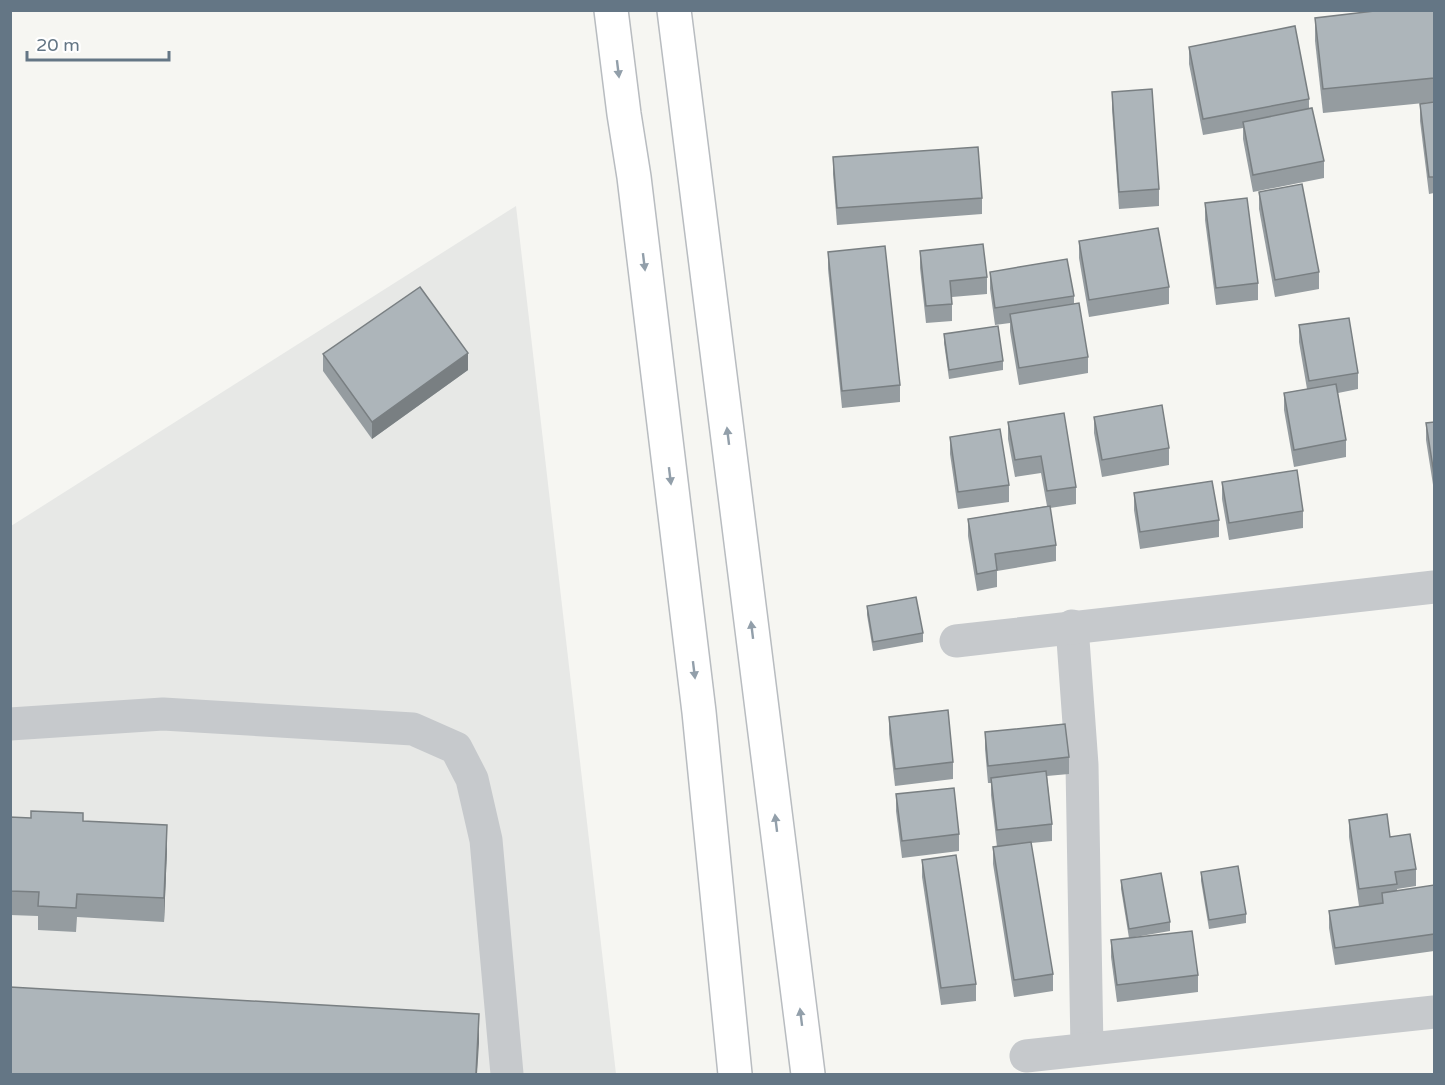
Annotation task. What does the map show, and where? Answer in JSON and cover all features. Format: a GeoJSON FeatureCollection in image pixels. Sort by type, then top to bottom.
{"type":"FeatureCollection","features":[{"type":"Feature","properties":{"kind":"main road"},"geometry":{"type":"LineString","coordinates":[[611,10],[636,189],[697,700],[735,1074]]}},
{"type":"Feature","properties":{"kind":"main road"},"geometry":{"type":"LineString","coordinates":[[674,10],[808,1074]]}},
{"type":"Feature","properties":{"kind":"street"},"geometry":{"type":"LineString","coordinates":[[956,640],[1434,587]]}},
{"type":"Feature","properties":{"kind":"street"},"geometry":{"type":"LineString","coordinates":[[1072,626],[1082,765],[1087,1049]]}},
{"type":"Feature","properties":{"kind":"street"},"geometry":{"type":"LineString","coordinates":[[10,724],[163,714],[413,729],[456,748],[472,778],[486,840],[507,1074]]}},
{"type":"Feature","properties":{"kind":"street"},"geometry":{"type":"LineString","coordinates":[[1026,1056],[1434,1012]]}},
{"type":"Feature","properties":{"kind":"shaded area"},"geometry":{"type":"Polygon","coordinates":[[[516,206],[616,1074],[11,1074],[11,526],[516,206]]]}},
{"type":"Feature","properties":{"kind":"building"},"geometry":{"type":"Polygon","coordinates":[[[1383,10],[1434,10],[1434,78],[1323,89],[1315,18],[1383,10]]]}},
{"type":"Feature","properties":{"kind":"building"},"geometry":{"type":"Polygon","coordinates":[[[1295,26],[1309,99],[1203,119],[1189,47],[1295,26]]]}},
{"type":"Feature","properties":{"kind":"building"},"geometry":{"type":"Polygon","coordinates":[[[1152,89],[1159,189],[1119,192],[1112,92],[1152,89]]]}},
{"type":"Feature","properties":{"kind":"building"},"geometry":{"type":"Polygon","coordinates":[[[1434,102],[1434,177],[1429,177],[1420,104],[1434,102]]]}},
{"type":"Feature","properties":{"kind":"building"},"geometry":{"type":"Polygon","coordinates":[[[1312,108],[1324,161],[1253,175],[1243,122],[1312,108]]]}},
{"type":"Feature","properties":{"kind":"building"},"geometry":{"type":"Polygon","coordinates":[[[978,147],[982,198],[837,208],[833,157],[978,147]]]}},
{"type":"Feature","properties":{"kind":"building"},"geometry":{"type":"Polygon","coordinates":[[[1302,184],[1319,272],[1275,280],[1259,192],[1302,184]]]}},
{"type":"Feature","properties":{"kind":"building"},"geometry":{"type":"Polygon","coordinates":[[[1247,198],[1258,283],[1216,288],[1205,203],[1247,198]]]}},
{"type":"Feature","properties":{"kind":"building"},"geometry":{"type":"Polygon","coordinates":[[[1158,228],[1169,287],[1089,300],[1079,241],[1158,228]]]}},
{"type":"Feature","properties":{"kind":"building"},"geometry":{"type":"Polygon","coordinates":[[[983,244],[987,277],[950,281],[952,304],[926,306],[920,251],[983,244]]]}},
{"type":"Feature","properties":{"kind":"building"},"geometry":{"type":"Polygon","coordinates":[[[885,246],[900,385],[842,391],[828,252],[885,246]]]}},
{"type":"Feature","properties":{"kind":"building"},"geometry":{"type":"Polygon","coordinates":[[[1067,259],[1074,296],[995,308],[990,272],[1067,259]]]}},
{"type":"Feature","properties":{"kind":"building"},"geometry":{"type":"Polygon","coordinates":[[[420,287],[468,353],[372,422],[323,354],[420,287]]]}},
{"type":"Feature","properties":{"kind":"building"},"geometry":{"type":"Polygon","coordinates":[[[1079,303],[1088,357],[1019,368],[1010,314],[1079,303]]]}},
{"type":"Feature","properties":{"kind":"building"},"geometry":{"type":"Polygon","coordinates":[[[1349,318],[1358,373],[1309,381],[1299,325],[1349,318]]]}},
{"type":"Feature","properties":{"kind":"building"},"geometry":{"type":"Polygon","coordinates":[[[998,326],[1003,361],[949,370],[944,334],[998,326]]]}},
{"type":"Feature","properties":{"kind":"building"},"geometry":{"type":"Polygon","coordinates":[[[1336,384],[1346,440],[1294,450],[1284,393],[1336,384]]]}},
{"type":"Feature","properties":{"kind":"building"},"geometry":{"type":"Polygon","coordinates":[[[1162,405],[1169,448],[1102,460],[1094,417],[1162,405]]]}},
{"type":"Feature","properties":{"kind":"building"},"geometry":{"type":"Polygon","coordinates":[[[1064,413],[1076,487],[1047,491],[1041,456],[1015,460],[1008,422],[1064,413]]]}},
{"type":"Feature","properties":{"kind":"building"},"geometry":{"type":"Polygon","coordinates":[[[1434,422],[1434,474],[1426,423],[1434,422]]]}},
{"type":"Feature","properties":{"kind":"building"},"geometry":{"type":"Polygon","coordinates":[[[1000,429],[1009,485],[958,492],[950,437],[1000,429]]]}},
{"type":"Feature","properties":{"kind":"building"},"geometry":{"type":"Polygon","coordinates":[[[1297,470],[1303,511],[1229,523],[1222,482],[1297,470]]]}},
{"type":"Feature","properties":{"kind":"building"},"geometry":{"type":"Polygon","coordinates":[[[1212,481],[1219,520],[1140,532],[1134,493],[1212,481]]]}},
{"type":"Feature","properties":{"kind":"building"},"geometry":{"type":"Polygon","coordinates":[[[1050,506],[1056,545],[995,554],[997,570],[977,574],[968,519],[1050,506]]]}},
{"type":"Feature","properties":{"kind":"building"},"geometry":{"type":"Polygon","coordinates":[[[916,597],[923,633],[873,642],[867,606],[916,597]]]}},
{"type":"Feature","properties":{"kind":"building"},"geometry":{"type":"Polygon","coordinates":[[[948,710],[953,762],[895,769],[889,717],[948,710]]]}},
{"type":"Feature","properties":{"kind":"building"},"geometry":{"type":"Polygon","coordinates":[[[1065,724],[1069,757],[988,766],[985,732],[1065,724]]]}},
{"type":"Feature","properties":{"kind":"building"},"geometry":{"type":"Polygon","coordinates":[[[1046,771],[1052,824],[997,830],[991,778],[1046,771]]]}},
{"type":"Feature","properties":{"kind":"building"},"geometry":{"type":"Polygon","coordinates":[[[954,788],[959,834],[902,841],[896,794],[954,788]]]}},
{"type":"Feature","properties":{"kind":"building"},"geometry":{"type":"Polygon","coordinates":[[[31,811],[83,813],[83,821],[167,825],[164,898],[77,894],[76,908],[38,906],[39,892],[10,891],[10,817],[31,818],[31,811]]]}},
{"type":"Feature","properties":{"kind":"building"},"geometry":{"type":"Polygon","coordinates":[[[1387,814],[1390,837],[1410,834],[1416,869],[1395,872],[1397,884],[1359,889],[1349,820],[1387,814]]]}},
{"type":"Feature","properties":{"kind":"building"},"geometry":{"type":"Polygon","coordinates":[[[1031,842],[1053,974],[1014,980],[993,847],[1031,842]]]}},
{"type":"Feature","properties":{"kind":"building"},"geometry":{"type":"Polygon","coordinates":[[[956,855],[976,984],[941,988],[922,860],[956,855]]]}},
{"type":"Feature","properties":{"kind":"building"},"geometry":{"type":"Polygon","coordinates":[[[1238,866],[1246,914],[1209,920],[1201,872],[1238,866]]]}},
{"type":"Feature","properties":{"kind":"building"},"geometry":{"type":"Polygon","coordinates":[[[1161,873],[1170,922],[1129,929],[1121,880],[1161,873]]]}},
{"type":"Feature","properties":{"kind":"building"},"geometry":{"type":"Polygon","coordinates":[[[1434,885],[1434,934],[1335,948],[1329,911],[1383,903],[1382,893],[1434,885]]]}},
{"type":"Feature","properties":{"kind":"building"},"geometry":{"type":"Polygon","coordinates":[[[1192,931],[1198,975],[1117,985],[1111,940],[1192,931]]]}},
{"type":"Feature","properties":{"kind":"building"},"geometry":{"type":"Polygon","coordinates":[[[10,987],[479,1014],[476,1074],[10,1074],[10,987]]]}}]}
